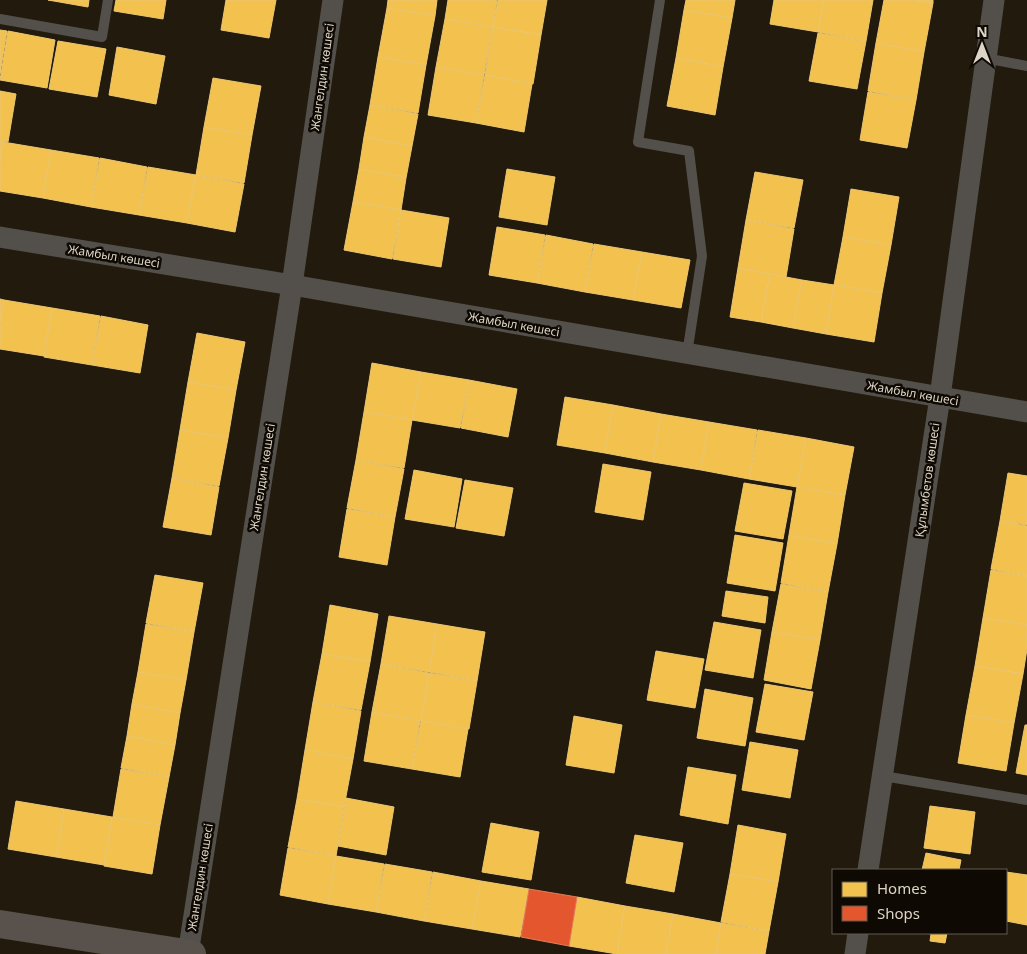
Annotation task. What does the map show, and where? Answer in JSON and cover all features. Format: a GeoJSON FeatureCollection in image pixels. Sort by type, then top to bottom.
{"type":"FeatureCollection","features":[{"type":"Feature","properties":{"kind":"street","name":"Жангелдин көшесі"},"geometry":{"type":"LineString","coordinates":[[189,954],[292,285],[333,0]]}},
{"type":"Feature","properties":{"kind":"street","name":"Құлымбетов көшесі"},"geometry":{"type":"LineString","coordinates":[[868,869],[940,397],[994,0]]}},
{"type":"Feature","properties":{"kind":"street","name":"Жамбыл көшесі"},"geometry":{"type":"LineString","coordinates":[[0,237],[292,285],[1027,412]]}},
{"type":"Feature","properties":{"kind":"street"},"geometry":{"type":"LineString","coordinates":[[0,924],[189,954]]}},
{"type":"Feature","properties":{"kind":"street"},"geometry":{"type":"LineString","coordinates":[[854,954],[858,934]]}},
{"type":"Feature","properties":{"kind":"lane"},"geometry":{"type":"LineString","coordinates":[[0,19],[102,37],[108,0]]}},
{"type":"Feature","properties":{"kind":"lane"},"geometry":{"type":"LineString","coordinates":[[660,0],[638,142],[689,151],[702,256],[687,354]]}},
{"type":"Feature","properties":{"kind":"lane"},"geometry":{"type":"LineString","coordinates":[[985,58],[1027,66]]}},
{"type":"Feature","properties":{"kind":"lane"},"geometry":{"type":"LineString","coordinates":[[883,776],[1027,800]]}},
{"type":"Feature","properties":{"kind":"building: Homes"},"geometry":{"type":"Polygon","coordinates":[[[48,0],[89,0],[88,7],[48,0]]]}},
{"type":"Feature","properties":{"kind":"building: Homes"},"geometry":{"type":"Polygon","coordinates":[[[116,0],[166,0],[163,19],[114,11],[116,0]]]}},
{"type":"Feature","properties":{"kind":"building: Homes"},"geometry":{"type":"Polygon","coordinates":[[[226,0],[276,0],[269,38],[221,30],[226,0]]]}},
{"type":"Feature","properties":{"kind":"building: Homes"},"geometry":{"type":"Polygon","coordinates":[[[388,0],[437,0],[435,16],[387,8],[388,0]]]}},
{"type":"Feature","properties":{"kind":"building: Homes"},"geometry":{"type":"Polygon","coordinates":[[[448,0],[497,0],[493,27],[445,19],[448,0]]]}},
{"type":"Feature","properties":{"kind":"building: Homes"},"geometry":{"type":"Polygon","coordinates":[[[498,0],[547,0],[541,35],[493,27],[498,0]]]}},
{"type":"Feature","properties":{"kind":"building: Homes"},"geometry":{"type":"Polygon","coordinates":[[[686,0],[735,0],[732,18],[684,10],[686,0]]]}},
{"type":"Feature","properties":{"kind":"building: Homes"},"geometry":{"type":"Polygon","coordinates":[[[774,0],[824,0],[818,32],[770,24],[774,0]]]}},
{"type":"Feature","properties":{"kind":"building: Homes"},"geometry":{"type":"Polygon","coordinates":[[[824,0],[873,0],[866,41],[818,32],[824,0]]]}},
{"type":"Feature","properties":{"kind":"building: Homes"},"geometry":{"type":"Polygon","coordinates":[[[884,0],[914,0],[933,3],[924,52],[876,43],[884,0]]]}},
{"type":"Feature","properties":{"kind":"building: Homes"},"geometry":{"type":"Polygon","coordinates":[[[915,0],[933,0],[933,3],[915,0]]]}},
{"type":"Feature","properties":{"kind":"building: Homes"},"geometry":{"type":"Polygon","coordinates":[[[387,8],[435,16],[426,65],[378,57],[387,8]]]}},
{"type":"Feature","properties":{"kind":"building: Homes"},"geometry":{"type":"Polygon","coordinates":[[[684,10],[732,18],[723,67],[676,58],[684,10]]]}},
{"type":"Feature","properties":{"kind":"building: Homes"},"geometry":{"type":"Polygon","coordinates":[[[445,19],[493,27],[484,75],[436,67],[445,19]]]}},
{"type":"Feature","properties":{"kind":"building: Homes"},"geometry":{"type":"Polygon","coordinates":[[[493,27],[541,35],[533,84],[485,75],[493,27]]]}},
{"type":"Feature","properties":{"kind":"building: Homes"},"geometry":{"type":"Polygon","coordinates":[[[0,30],[7,31],[0,74],[0,30]]]}},
{"type":"Feature","properties":{"kind":"building: Homes"},"geometry":{"type":"Polygon","coordinates":[[[8,31],[55,40],[47,88],[0,80],[8,31]]]}},
{"type":"Feature","properties":{"kind":"building: Homes"},"geometry":{"type":"Polygon","coordinates":[[[818,33],[866,41],[857,89],[809,81],[818,33]]]}},
{"type":"Feature","properties":{"kind":"building: Homes"},"geometry":{"type":"Polygon","coordinates":[[[58,41],[106,49],[97,97],[49,89],[58,41]]]}},
{"type":"Feature","properties":{"kind":"building: Homes"},"geometry":{"type":"Polygon","coordinates":[[[876,43],[924,52],[916,100],[868,91],[876,43]]]}},
{"type":"Feature","properties":{"kind":"building: Homes"},"geometry":{"type":"Polygon","coordinates":[[[117,47],[165,56],[156,104],[109,95],[117,47]]]}},
{"type":"Feature","properties":{"kind":"building: Homes"},"geometry":{"type":"Polygon","coordinates":[[[378,57],[426,65],[418,113],[370,105],[378,57]]]}},
{"type":"Feature","properties":{"kind":"building: Homes"},"geometry":{"type":"Polygon","coordinates":[[[676,58],[723,67],[715,115],[667,106],[676,58]]]}},
{"type":"Feature","properties":{"kind":"building: Homes"},"geometry":{"type":"Polygon","coordinates":[[[436,67],[484,75],[476,123],[428,115],[436,67]]]}},
{"type":"Feature","properties":{"kind":"building: Homes"},"geometry":{"type":"Polygon","coordinates":[[[485,75],[532,84],[524,132],[476,123],[485,75]]]}},
{"type":"Feature","properties":{"kind":"building: Homes"},"geometry":{"type":"Polygon","coordinates":[[[213,78],[261,86],[252,135],[204,127],[213,78]]]}},
{"type":"Feature","properties":{"kind":"building: Homes"},"geometry":{"type":"Polygon","coordinates":[[[0,91],[16,94],[8,142],[0,141],[0,91]]]}},
{"type":"Feature","properties":{"kind":"building: Homes"},"geometry":{"type":"Polygon","coordinates":[[[868,92],[916,100],[907,148],[860,140],[868,92]]]}},
{"type":"Feature","properties":{"kind":"building: Homes"},"geometry":{"type":"Polygon","coordinates":[[[370,105],[418,114],[412,146],[364,137],[370,105]]]}},
{"type":"Feature","properties":{"kind":"building: Homes"},"geometry":{"type":"Polygon","coordinates":[[[204,127],[252,135],[244,183],[196,175],[204,127]]]}},
{"type":"Feature","properties":{"kind":"building: Homes"},"geometry":{"type":"Polygon","coordinates":[[[364,137],[412,146],[406,178],[359,169],[364,137]]]}},
{"type":"Feature","properties":{"kind":"building: Homes"},"geometry":{"type":"Polygon","coordinates":[[[0,141],[3,142],[0,160],[0,141]]]}},
{"type":"Feature","properties":{"kind":"building: Homes"},"geometry":{"type":"Polygon","coordinates":[[[3,142],[51,150],[43,198],[0,191],[0,161],[3,142]]]}},
{"type":"Feature","properties":{"kind":"building: Homes"},"geometry":{"type":"Polygon","coordinates":[[[51,150],[99,158],[91,207],[43,198],[51,150]]]}},
{"type":"Feature","properties":{"kind":"building: Homes"},"geometry":{"type":"Polygon","coordinates":[[[100,158],[147,167],[139,215],[91,207],[100,158]]]}},
{"type":"Feature","properties":{"kind":"building: Homes"},"geometry":{"type":"Polygon","coordinates":[[[148,167],[196,175],[187,223],[139,215],[148,167]]]}},
{"type":"Feature","properties":{"kind":"building: Homes"},"geometry":{"type":"Polygon","coordinates":[[[359,169],[406,178],[401,210],[353,202],[359,169]]]}},
{"type":"Feature","properties":{"kind":"building: Homes"},"geometry":{"type":"Polygon","coordinates":[[[507,169],[555,177],[547,225],[499,217],[507,169]]]}},
{"type":"Feature","properties":{"kind":"building: Homes"},"geometry":{"type":"Polygon","coordinates":[[[755,172],[803,180],[794,228],[746,220],[755,172]]]}},
{"type":"Feature","properties":{"kind":"building: Homes"},"geometry":{"type":"Polygon","coordinates":[[[196,175],[244,184],[235,232],[187,223],[196,175]]]}},
{"type":"Feature","properties":{"kind":"building: Homes"},"geometry":{"type":"Polygon","coordinates":[[[851,189],[899,197],[891,245],[843,237],[851,189]]]}},
{"type":"Feature","properties":{"kind":"building: Homes"},"geometry":{"type":"Polygon","coordinates":[[[353,202],[401,210],[392,259],[344,250],[353,202]]]}},
{"type":"Feature","properties":{"kind":"building: Homes"},"geometry":{"type":"Polygon","coordinates":[[[401,210],[449,218],[441,267],[393,259],[401,210]]]}},
{"type":"Feature","properties":{"kind":"building: Homes"},"geometry":{"type":"Polygon","coordinates":[[[746,220],[794,229],[786,277],[738,268],[746,220]]]}},
{"type":"Feature","properties":{"kind":"building: Homes"},"geometry":{"type":"Polygon","coordinates":[[[497,227],[545,235],[537,283],[489,275],[497,227]]]}},
{"type":"Feature","properties":{"kind":"building: Homes"},"geometry":{"type":"Polygon","coordinates":[[[546,235],[593,244],[585,292],[537,283],[546,235]]]}},
{"type":"Feature","properties":{"kind":"building: Homes"},"geometry":{"type":"Polygon","coordinates":[[[843,237],[891,245],[882,293],[834,285],[843,237]]]}},
{"type":"Feature","properties":{"kind":"building: Homes"},"geometry":{"type":"Polygon","coordinates":[[[594,244],[642,252],[633,300],[585,292],[594,244]]]}},
{"type":"Feature","properties":{"kind":"building: Homes"},"geometry":{"type":"Polygon","coordinates":[[[642,252],[690,260],[681,308],[633,300],[642,252]]]}},
{"type":"Feature","properties":{"kind":"building: Homes"},"geometry":{"type":"Polygon","coordinates":[[[738,268],[770,274],[761,322],[730,317],[738,268]]]}},
{"type":"Feature","properties":{"kind":"building: Homes"},"geometry":{"type":"Polygon","coordinates":[[[770,274],[802,280],[793,328],[761,322],[770,274]]]}},
{"type":"Feature","properties":{"kind":"building: Homes"},"geometry":{"type":"Polygon","coordinates":[[[802,280],[834,285],[826,334],[793,328],[802,280]]]}},
{"type":"Feature","properties":{"kind":"building: Homes"},"geometry":{"type":"Polygon","coordinates":[[[834,285],[882,293],[874,342],[826,334],[834,285]]]}},
{"type":"Feature","properties":{"kind":"building: Homes"},"geometry":{"type":"Polygon","coordinates":[[[0,299],[4,300],[0,323],[0,299]]]}},
{"type":"Feature","properties":{"kind":"building: Homes"},"geometry":{"type":"Polygon","coordinates":[[[4,300],[52,308],[44,356],[0,349],[0,324],[4,300]]]}},
{"type":"Feature","properties":{"kind":"building: Homes"},"geometry":{"type":"Polygon","coordinates":[[[52,308],[100,316],[92,365],[44,357],[52,308]]]}},
{"type":"Feature","properties":{"kind":"building: Homes"},"geometry":{"type":"Polygon","coordinates":[[[101,316],[148,325],[140,373],[92,365],[101,316]]]}},
{"type":"Feature","properties":{"kind":"building: Homes"},"geometry":{"type":"Polygon","coordinates":[[[197,333],[245,342],[236,390],[188,382],[197,333]]]}},
{"type":"Feature","properties":{"kind":"building: Homes"},"geometry":{"type":"Polygon","coordinates":[[[372,363],[421,372],[412,420],[364,412],[372,363]]]}},
{"type":"Feature","properties":{"kind":"building: Homes"},"geometry":{"type":"Polygon","coordinates":[[[421,372],[469,380],[460,428],[412,420],[421,372]]]}},
{"type":"Feature","properties":{"kind":"building: Homes"},"geometry":{"type":"Polygon","coordinates":[[[469,380],[517,389],[508,437],[461,428],[469,380]]]}},
{"type":"Feature","properties":{"kind":"building: Homes"},"geometry":{"type":"Polygon","coordinates":[[[188,382],[236,390],[228,438],[180,430],[188,382]]]}},
{"type":"Feature","properties":{"kind":"building: Homes"},"geometry":{"type":"Polygon","coordinates":[[[565,397],[613,405],[605,453],[557,445],[565,397]]]}},
{"type":"Feature","properties":{"kind":"building: Homes"},"geometry":{"type":"Polygon","coordinates":[[[613,405],[661,414],[653,462],[605,453],[613,405]]]}},
{"type":"Feature","properties":{"kind":"building: Homes"},"geometry":{"type":"Polygon","coordinates":[[[364,412],[412,420],[404,468],[356,460],[364,412]]]}},
{"type":"Feature","properties":{"kind":"building: Homes"},"geometry":{"type":"Polygon","coordinates":[[[661,414],[709,422],[701,470],[653,462],[661,414]]]}},
{"type":"Feature","properties":{"kind":"building: Homes"},"geometry":{"type":"Polygon","coordinates":[[[709,422],[757,430],[749,479],[701,470],[709,422]]]}},
{"type":"Feature","properties":{"kind":"building: Homes"},"geometry":{"type":"Polygon","coordinates":[[[180,430],[228,438],[219,486],[172,478],[180,430]]]}},
{"type":"Feature","properties":{"kind":"building: Homes"},"geometry":{"type":"Polygon","coordinates":[[[758,430],[806,438],[797,487],[749,479],[758,430]]]}},
{"type":"Feature","properties":{"kind":"building: Homes"},"geometry":{"type":"Polygon","coordinates":[[[806,438],[854,447],[845,495],[797,487],[806,438]]]}},
{"type":"Feature","properties":{"kind":"building: Homes"},"geometry":{"type":"Polygon","coordinates":[[[356,460],[404,469],[395,517],[347,508],[356,460]]]}},
{"type":"Feature","properties":{"kind":"building: Homes"},"geometry":{"type":"Polygon","coordinates":[[[603,464],[651,472],[643,520],[595,512],[603,464]]]}},
{"type":"Feature","properties":{"kind":"building: Homes"},"geometry":{"type":"Polygon","coordinates":[[[414,470],[462,479],[454,527],[405,519],[414,470]]]}},
{"type":"Feature","properties":{"kind":"building: Homes"},"geometry":{"type":"Polygon","coordinates":[[[1008,473],[1027,476],[1027,525],[1000,521],[1008,473]]]}},
{"type":"Feature","properties":{"kind":"building: Homes"},"geometry":{"type":"Polygon","coordinates":[[[172,478],[219,487],[211,535],[163,527],[172,478]]]}},
{"type":"Feature","properties":{"kind":"building: Homes"},"geometry":{"type":"Polygon","coordinates":[[[465,480],[513,488],[504,536],[456,528],[465,480]]]}},
{"type":"Feature","properties":{"kind":"building: Homes"},"geometry":{"type":"Polygon","coordinates":[[[744,483],[792,491],[783,539],[735,531],[744,483]]]}},
{"type":"Feature","properties":{"kind":"building: Homes"},"geometry":{"type":"Polygon","coordinates":[[[797,487],[845,495],[837,544],[789,535],[797,487]]]}},
{"type":"Feature","properties":{"kind":"building: Homes"},"geometry":{"type":"Polygon","coordinates":[[[347,509],[395,517],[387,565],[339,557],[347,509]]]}},
{"type":"Feature","properties":{"kind":"building: Homes"},"geometry":{"type":"Polygon","coordinates":[[[1000,521],[1027,526],[1027,576],[991,569],[1000,521]]]}},
{"type":"Feature","properties":{"kind":"building: Homes"},"geometry":{"type":"Polygon","coordinates":[[[735,535],[783,543],[775,591],[727,583],[735,535]]]}},
{"type":"Feature","properties":{"kind":"building: Homes"},"geometry":{"type":"Polygon","coordinates":[[[789,535],[837,544],[828,592],[781,583],[789,535]]]}},
{"type":"Feature","properties":{"kind":"building: Homes"},"geometry":{"type":"Polygon","coordinates":[[[991,570],[1027,576],[1027,625],[983,618],[991,570]]]}},
{"type":"Feature","properties":{"kind":"building: Homes"},"geometry":{"type":"Polygon","coordinates":[[[155,575],[203,583],[194,632],[146,623],[155,575]]]}},
{"type":"Feature","properties":{"kind":"building: Homes"},"geometry":{"type":"Polygon","coordinates":[[[781,584],[828,592],[820,640],[772,632],[781,584]]]}},
{"type":"Feature","properties":{"kind":"building: Homes"},"geometry":{"type":"Polygon","coordinates":[[[726,591],[768,597],[765,623],[722,616],[726,591]]]}},
{"type":"Feature","properties":{"kind":"building: Homes"},"geometry":{"type":"Polygon","coordinates":[[[330,605],[378,614],[370,662],[322,654],[330,605]]]}},
{"type":"Feature","properties":{"kind":"building: Homes"},"geometry":{"type":"Polygon","coordinates":[[[389,616],[437,624],[429,672],[381,664],[389,616]]]}},
{"type":"Feature","properties":{"kind":"building: Homes"},"geometry":{"type":"Polygon","coordinates":[[[983,618],[1027,625],[1027,649],[1023,674],[975,666],[983,618]]]}},
{"type":"Feature","properties":{"kind":"building: Homes"},"geometry":{"type":"Polygon","coordinates":[[[714,622],[761,630],[753,678],[705,670],[714,622]]]}},
{"type":"Feature","properties":{"kind":"building: Homes"},"geometry":{"type":"Polygon","coordinates":[[[146,624],[194,632],[186,680],[138,672],[146,624]]]}},
{"type":"Feature","properties":{"kind":"building: Homes"},"geometry":{"type":"Polygon","coordinates":[[[437,624],[485,632],[477,681],[429,672],[437,624]]]}},
{"type":"Feature","properties":{"kind":"building: Homes"},"geometry":{"type":"Polygon","coordinates":[[[772,632],[820,640],[811,689],[764,680],[772,632]]]}},
{"type":"Feature","properties":{"kind":"building: Homes"},"geometry":{"type":"Polygon","coordinates":[[[656,651],[704,659],[695,708],[647,700],[656,651]]]}},
{"type":"Feature","properties":{"kind":"building: Homes"},"geometry":{"type":"Polygon","coordinates":[[[322,654],[370,662],[361,710],[313,702],[322,654]]]}},
{"type":"Feature","properties":{"kind":"building: Homes"},"geometry":{"type":"Polygon","coordinates":[[[381,664],[429,673],[421,721],[372,712],[381,664]]]}},
{"type":"Feature","properties":{"kind":"building: Homes"},"geometry":{"type":"Polygon","coordinates":[[[975,666],[1023,674],[1014,723],[966,715],[975,666]]]}},
{"type":"Feature","properties":{"kind":"building: Homes"},"geometry":{"type":"Polygon","coordinates":[[[138,672],[186,680],[180,713],[132,704],[138,672]]]}},
{"type":"Feature","properties":{"kind":"building: Homes"},"geometry":{"type":"Polygon","coordinates":[[[429,673],[477,681],[469,729],[421,721],[429,673]]]}},
{"type":"Feature","properties":{"kind":"building: Homes"},"geometry":{"type":"Polygon","coordinates":[[[765,684],[813,692],[804,740],[756,732],[765,684]]]}},
{"type":"Feature","properties":{"kind":"building: Homes"},"geometry":{"type":"Polygon","coordinates":[[[705,689],[753,698],[745,746],[697,738],[705,689]]]}},
{"type":"Feature","properties":{"kind":"building: Homes"},"geometry":{"type":"Polygon","coordinates":[[[313,702],[361,711],[353,759],[305,750],[313,702]]]}},
{"type":"Feature","properties":{"kind":"building: Homes"},"geometry":{"type":"Polygon","coordinates":[[[132,704],[180,713],[175,745],[127,736],[132,704]]]}},
{"type":"Feature","properties":{"kind":"building: Homes"},"geometry":{"type":"Polygon","coordinates":[[[372,712],[420,721],[412,769],[364,761],[372,712]]]}},
{"type":"Feature","properties":{"kind":"building: Homes"},"geometry":{"type":"Polygon","coordinates":[[[966,715],[1014,723],[1006,771],[958,763],[966,715]]]}},
{"type":"Feature","properties":{"kind":"building: Homes"},"geometry":{"type":"Polygon","coordinates":[[[574,716],[622,725],[614,773],[566,765],[574,716]]]}},
{"type":"Feature","properties":{"kind":"building: Homes"},"geometry":{"type":"Polygon","coordinates":[[[421,721],[468,729],[460,777],[412,769],[421,721]]]}},
{"type":"Feature","properties":{"kind":"building: Homes"},"geometry":{"type":"Polygon","coordinates":[[[1025,725],[1027,725],[1027,775],[1016,773],[1025,725]]]}},
{"type":"Feature","properties":{"kind":"building: Homes"},"geometry":{"type":"Polygon","coordinates":[[[127,736],[175,745],[169,777],[121,768],[127,736]]]}},
{"type":"Feature","properties":{"kind":"building: Homes"},"geometry":{"type":"Polygon","coordinates":[[[750,742],[798,750],[790,798],[742,790],[750,742]]]}},
{"type":"Feature","properties":{"kind":"building: Homes"},"geometry":{"type":"Polygon","coordinates":[[[305,750],[353,759],[344,807],[297,799],[305,750]]]}},
{"type":"Feature","properties":{"kind":"building: Homes"},"geometry":{"type":"Polygon","coordinates":[[[688,767],[736,775],[728,824],[680,815],[688,767]]]}},
{"type":"Feature","properties":{"kind":"building: Homes"},"geometry":{"type":"Polygon","coordinates":[[[121,769],[169,777],[160,825],[113,817],[121,769]]]}},
{"type":"Feature","properties":{"kind":"building: Homes"},"geometry":{"type":"Polygon","coordinates":[[[346,798],[394,807],[386,855],[338,846],[346,798]]]}},
{"type":"Feature","properties":{"kind":"building: Homes"},"geometry":{"type":"Polygon","coordinates":[[[297,799],[344,807],[336,856],[288,847],[297,799]]]}},
{"type":"Feature","properties":{"kind":"building: Homes"},"geometry":{"type":"Polygon","coordinates":[[[16,801],[64,809],[56,857],[8,849],[16,801]]]}},
{"type":"Feature","properties":{"kind":"building: Homes"},"geometry":{"type":"Polygon","coordinates":[[[930,806],[975,812],[970,854],[924,848],[930,806]]]}},
{"type":"Feature","properties":{"kind":"building: Homes"},"geometry":{"type":"Polygon","coordinates":[[[64,809],[112,817],[104,865],[56,857],[64,809]]]}},
{"type":"Feature","properties":{"kind":"building: Homes"},"geometry":{"type":"Polygon","coordinates":[[[112,817],[160,825],[152,874],[104,866],[112,817]]]}},
{"type":"Feature","properties":{"kind":"building: Homes"},"geometry":{"type":"Polygon","coordinates":[[[491,823],[539,832],[531,880],[482,872],[491,823]]]}},
{"type":"Feature","properties":{"kind":"building: Homes"},"geometry":{"type":"Polygon","coordinates":[[[738,825],[786,834],[778,882],[730,874],[738,825]]]}},
{"type":"Feature","properties":{"kind":"building: Homes"},"geometry":{"type":"Polygon","coordinates":[[[635,835],[683,843],[674,892],[626,883],[635,835]]]}},
{"type":"Feature","properties":{"kind":"building: Homes"},"geometry":{"type":"Polygon","coordinates":[[[288,848],[336,856],[328,904],[280,895],[288,848]]]}},
{"type":"Feature","properties":{"kind":"building: Homes"},"geometry":{"type":"Polygon","coordinates":[[[926,853],[961,860],[959,869],[922,869],[926,853]]]}},
{"type":"Feature","properties":{"kind":"building: Homes"},"geometry":{"type":"Polygon","coordinates":[[[336,856],[384,864],[376,912],[328,904],[336,856]]]}},
{"type":"Feature","properties":{"kind":"building: Homes"},"geometry":{"type":"Polygon","coordinates":[[[385,864],[432,872],[424,921],[376,912],[385,864]]]}},
{"type":"Feature","properties":{"kind":"building: Homes"},"geometry":{"type":"Polygon","coordinates":[[[433,872],[481,881],[472,929],[424,921],[433,872]]]}},
{"type":"Feature","properties":{"kind":"building: Homes"},"geometry":{"type":"Polygon","coordinates":[[[1007,872],[1027,875],[1027,925],[1007,921],[1007,872]]]}},
{"type":"Feature","properties":{"kind":"building: Homes"},"geometry":{"type":"Polygon","coordinates":[[[730,874],[778,882],[769,931],[721,922],[730,874]]]}},
{"type":"Feature","properties":{"kind":"building: Homes"},"geometry":{"type":"Polygon","coordinates":[[[481,881],[529,889],[520,937],[472,929],[481,881]]]}},
{"type":"Feature","properties":{"kind":"building: Homes"},"geometry":{"type":"Polygon","coordinates":[[[577,897],[625,906],[617,954],[569,946],[577,897]]]}},
{"type":"Feature","properties":{"kind":"building: Homes"},"geometry":{"type":"Polygon","coordinates":[[[625,906],[673,914],[666,954],[617,954],[625,906]]]}},
{"type":"Feature","properties":{"kind":"building: Homes"},"geometry":{"type":"Polygon","coordinates":[[[673,914],[721,923],[716,954],[666,954],[673,914]]]}},
{"type":"Feature","properties":{"kind":"building: Homes"},"geometry":{"type":"Polygon","coordinates":[[[721,923],[769,931],[765,954],[716,954],[721,923]]]}},
{"type":"Feature","properties":{"kind":"building: Homes"},"geometry":{"type":"Polygon","coordinates":[[[931,934],[947,934],[945,943],[930,941],[931,934]]]}},
{"type":"Feature","properties":{"kind":"building: Shops"},"geometry":{"type":"Polygon","coordinates":[[[529,889],[577,897],[569,946],[521,937],[529,889]]]}}]}
